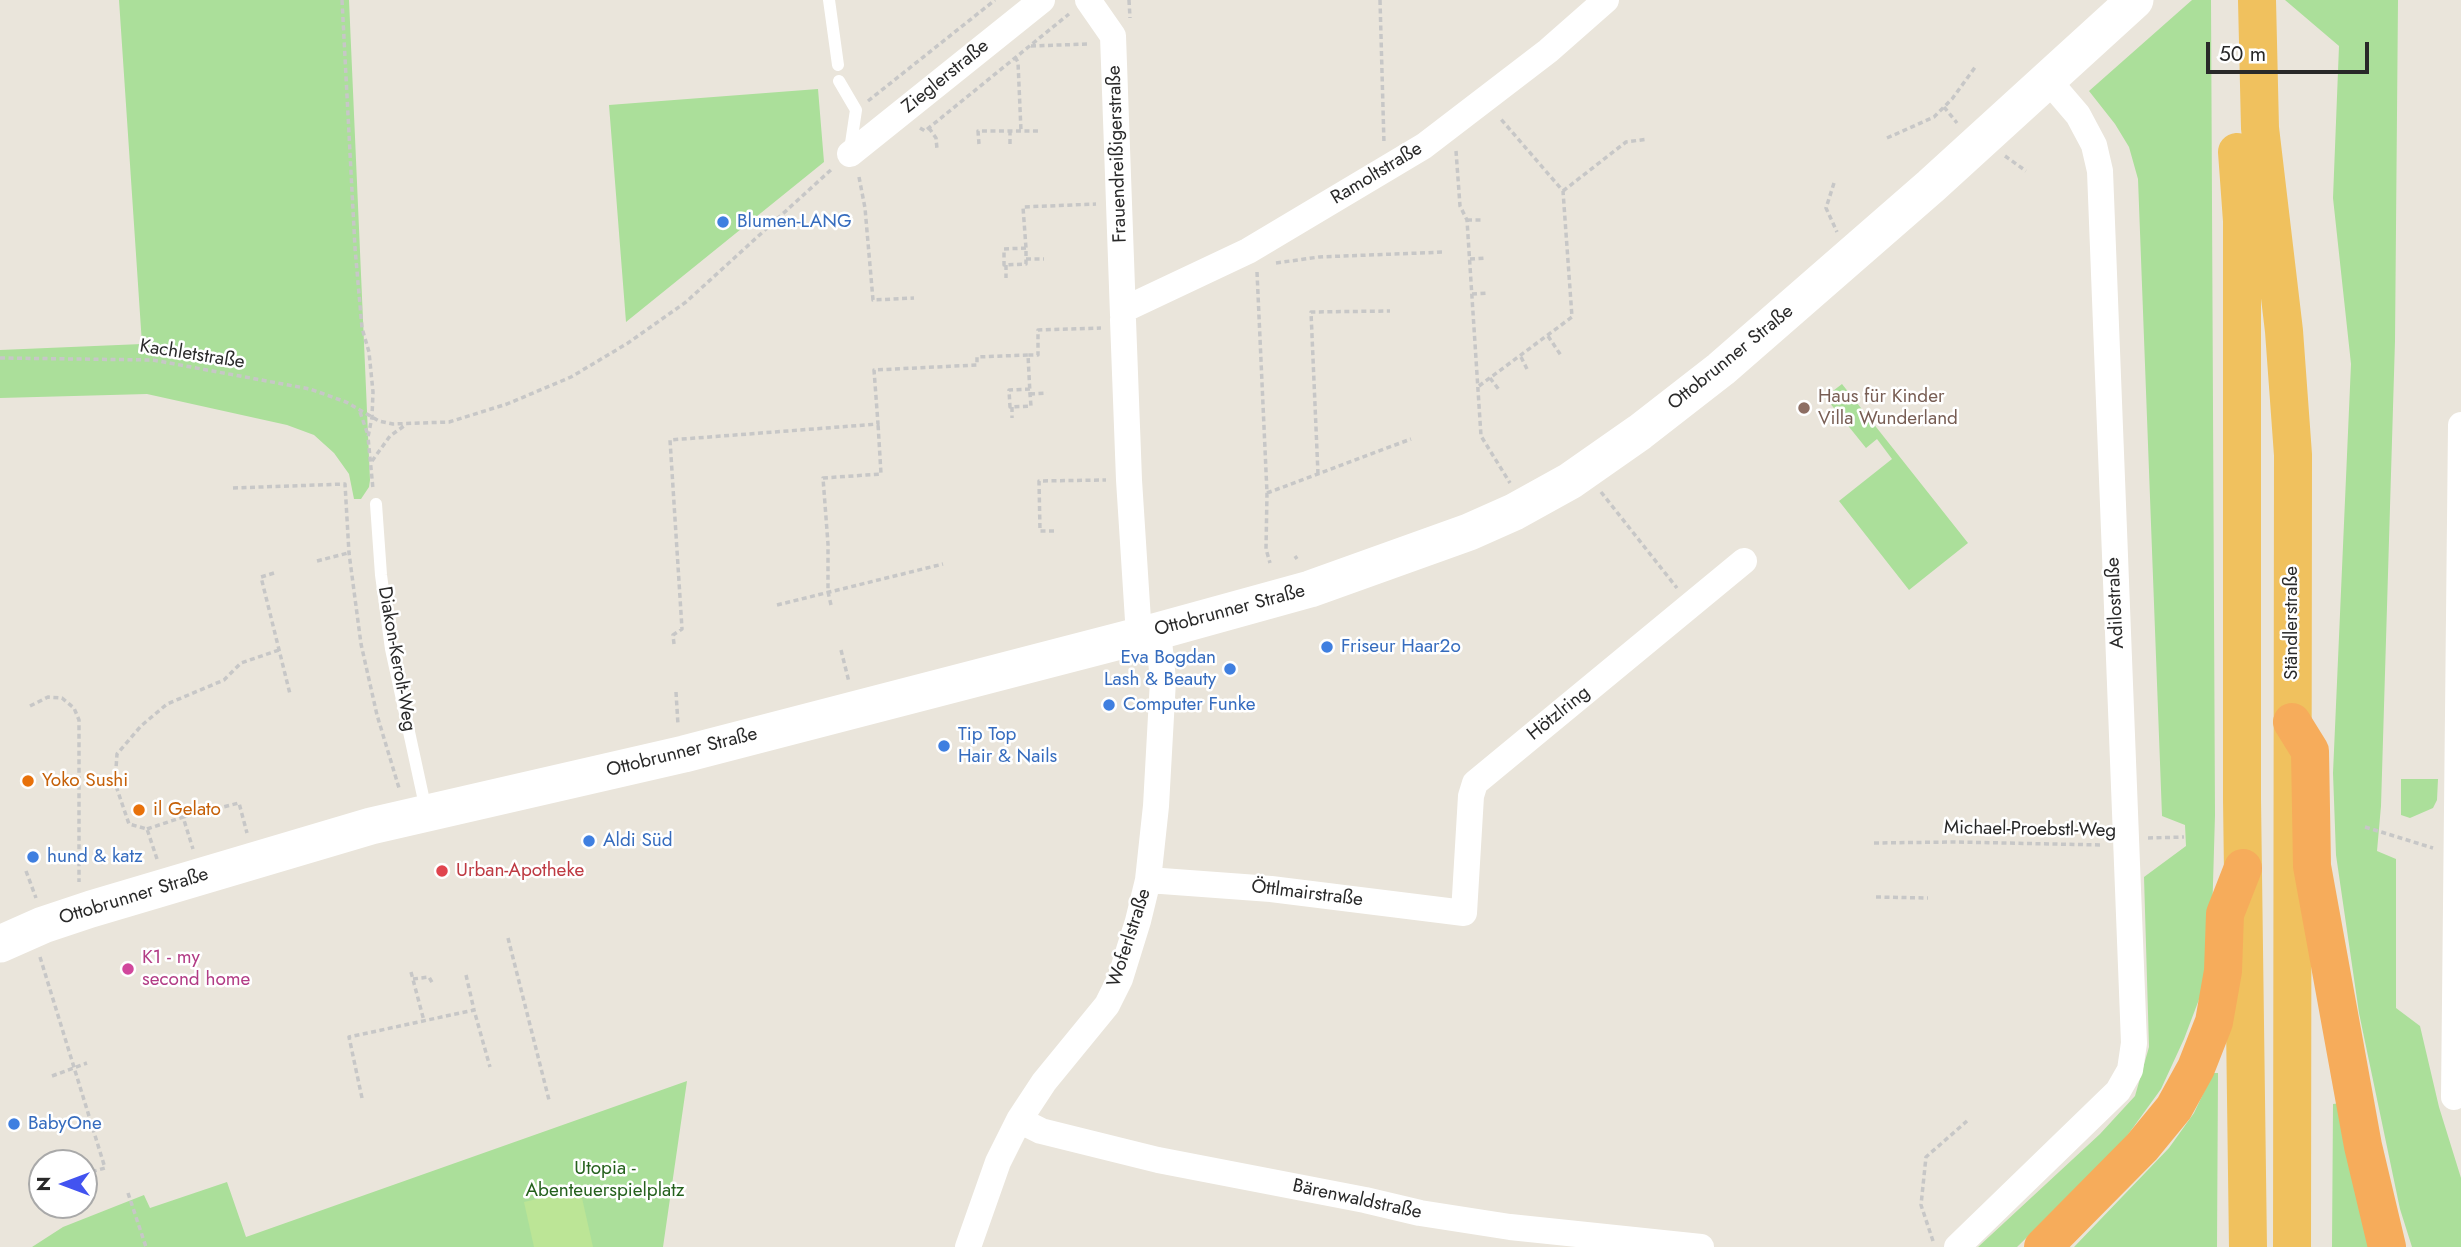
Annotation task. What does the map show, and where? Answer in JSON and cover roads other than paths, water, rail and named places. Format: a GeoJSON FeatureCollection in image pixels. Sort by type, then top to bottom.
{"type":"FeatureCollection","features":[{"type":"Feature","properties":{"kind":"highway","name":"Ständlerstraße"},"geometry":{"type":"LineString","coordinates":[[2244,14],[2284,331],[2293,455],[2292,1247]]}},
{"type":"Feature","properties":{"kind":"highway","name":"Ständlerstraße"},"geometry":{"type":"LineString","coordinates":[[2244,14],[2243,867],[2248,1247]]}},
{"type":"Feature","properties":{"kind":"highway"},"geometry":{"type":"LineString","coordinates":[[2292,722],[2310,751],[2312,866],[2363,1146],[2387,1247]]}},
{"type":"Feature","properties":{"kind":"highway"},"geometry":{"type":"LineString","coordinates":[[2043,1247],[2142,1147],[2174,1108],[2196,1068],[2214,1022],[2222,971],[2225,914],[2243,867]]}},
{"type":"Feature","properties":{"kind":"main road","name":"Ottobrunner Straße"},"geometry":{"type":"LineString","coordinates":[[0,944],[43,925],[117,901],[359,830],[684,754],[1310,589],[1404,557],[1510,514],[1570,481],[1640,432],[1721,369],[1825,281],[2135,0]]}},
{"type":"Feature","properties":{"kind":"street","name":"Ramoltstraße"},"geometry":{"type":"LineString","coordinates":[[1123,318],[1248,251],[1446,131],[1548,51],[1606,0]]}},
{"type":"Feature","properties":{"kind":"street","name":"Zieglerstraße"},"geometry":{"type":"LineString","coordinates":[[850,154],[1035,3]]}},
{"type":"Feature","properties":{"kind":"street","name":"Frauendreißigerstraße"},"geometry":{"type":"LineString","coordinates":[[1082,10],[1113,36],[1136,611],[1148,633]]}},
{"type":"Feature","properties":{"kind":"street","name":"Adilostraße"},"geometry":{"type":"LineString","coordinates":[[1957,1247],[2118,1091],[2130,1070],[2134,1043],[2100,171],[2094,145],[2078,115],[2048,80]]}},
{"type":"Feature","properties":{"kind":"street"},"geometry":{"type":"LineString","coordinates":[[2454,1097],[2461,425]]}},
{"type":"Feature","properties":{"kind":"street","name":"Hötzlring"},"geometry":{"type":"LineString","coordinates":[[1464,914],[1471,796],[1475,783],[1745,561]]}},
{"type":"Feature","properties":{"kind":"street","name":"Woferlstraße"},"geometry":{"type":"LineString","coordinates":[[968,1247],[998,1162],[1019,1120],[1044,1082],[1107,1005],[1120,979],[1148,880],[1156,806],[1163,680],[1148,633]]}},
{"type":"Feature","properties":{"kind":"street","name":"Öttlmairstraße"},"geometry":{"type":"LineString","coordinates":[[1148,880],[1271,889],[1464,914]]}},
{"type":"Feature","properties":{"kind":"street","name":"Bärenwaldstraße"},"geometry":{"type":"LineString","coordinates":[[1019,1120],[1041,1131],[1158,1160],[1420,1213],[1510,1227],[1701,1247]]}},
{"type":"Feature","properties":{"kind":"lane"},"geometry":{"type":"LineString","coordinates":[[829,0],[838,65]]}},
{"type":"Feature","properties":{"kind":"lane"},"geometry":{"type":"LineString","coordinates":[[839,81],[856,110],[850,154]]}},
{"type":"Feature","properties":{"kind":"lane","name":"Diakon-Kerolt-Weg"},"geometry":{"type":"LineString","coordinates":[[376,504],[381,575],[391,649],[426,813]]}},
{"type":"Feature","properties":{"kind":"place","name":"Blumen-LANG"},"geometry":{"type":"Point","coordinates":[723,222]}},
{"type":"Feature","properties":{"kind":"place","name":"Haus für Kinder Villa Wunderland"},"geometry":{"type":"Point","coordinates":[1804,408]}},
{"type":"Feature","properties":{"kind":"place","name":"Friseur Haar2o"},"geometry":{"type":"Point","coordinates":[1327,647]}},
{"type":"Feature","properties":{"kind":"place","name":"Eva Bogdan Lash & Beauty"},"geometry":{"type":"Point","coordinates":[1230,669]}},
{"type":"Feature","properties":{"kind":"place","name":"Computer Funke"},"geometry":{"type":"Point","coordinates":[1109,705]}},
{"type":"Feature","properties":{"kind":"place","name":"Tip Top Hair & Nails"},"geometry":{"type":"Point","coordinates":[944,746]}},
{"type":"Feature","properties":{"kind":"place","name":"Yoko Sushi"},"geometry":{"type":"Point","coordinates":[28,781]}},
{"type":"Feature","properties":{"kind":"place","name":"il Gelato"},"geometry":{"type":"Point","coordinates":[139,810]}},
{"type":"Feature","properties":{"kind":"place","name":"Aldi Süd"},"geometry":{"type":"Point","coordinates":[589,841]}},
{"type":"Feature","properties":{"kind":"place","name":"hund & katz"},"geometry":{"type":"Point","coordinates":[33,857]}},
{"type":"Feature","properties":{"kind":"place","name":"Urban-Apotheke"},"geometry":{"type":"Point","coordinates":[442,871]}},
{"type":"Feature","properties":{"kind":"place","name":"K1 - my second home"},"geometry":{"type":"Point","coordinates":[128,969]}},
{"type":"Feature","properties":{"kind":"place","name":"BabyOne"},"geometry":{"type":"Point","coordinates":[14,1124]}},
{"type":"Feature","properties":{"kind":"park label","name":"Utopia - Abenteuerspielplatz"},"geometry":{"type":"Point","coordinates":[605,1180]}}]}
